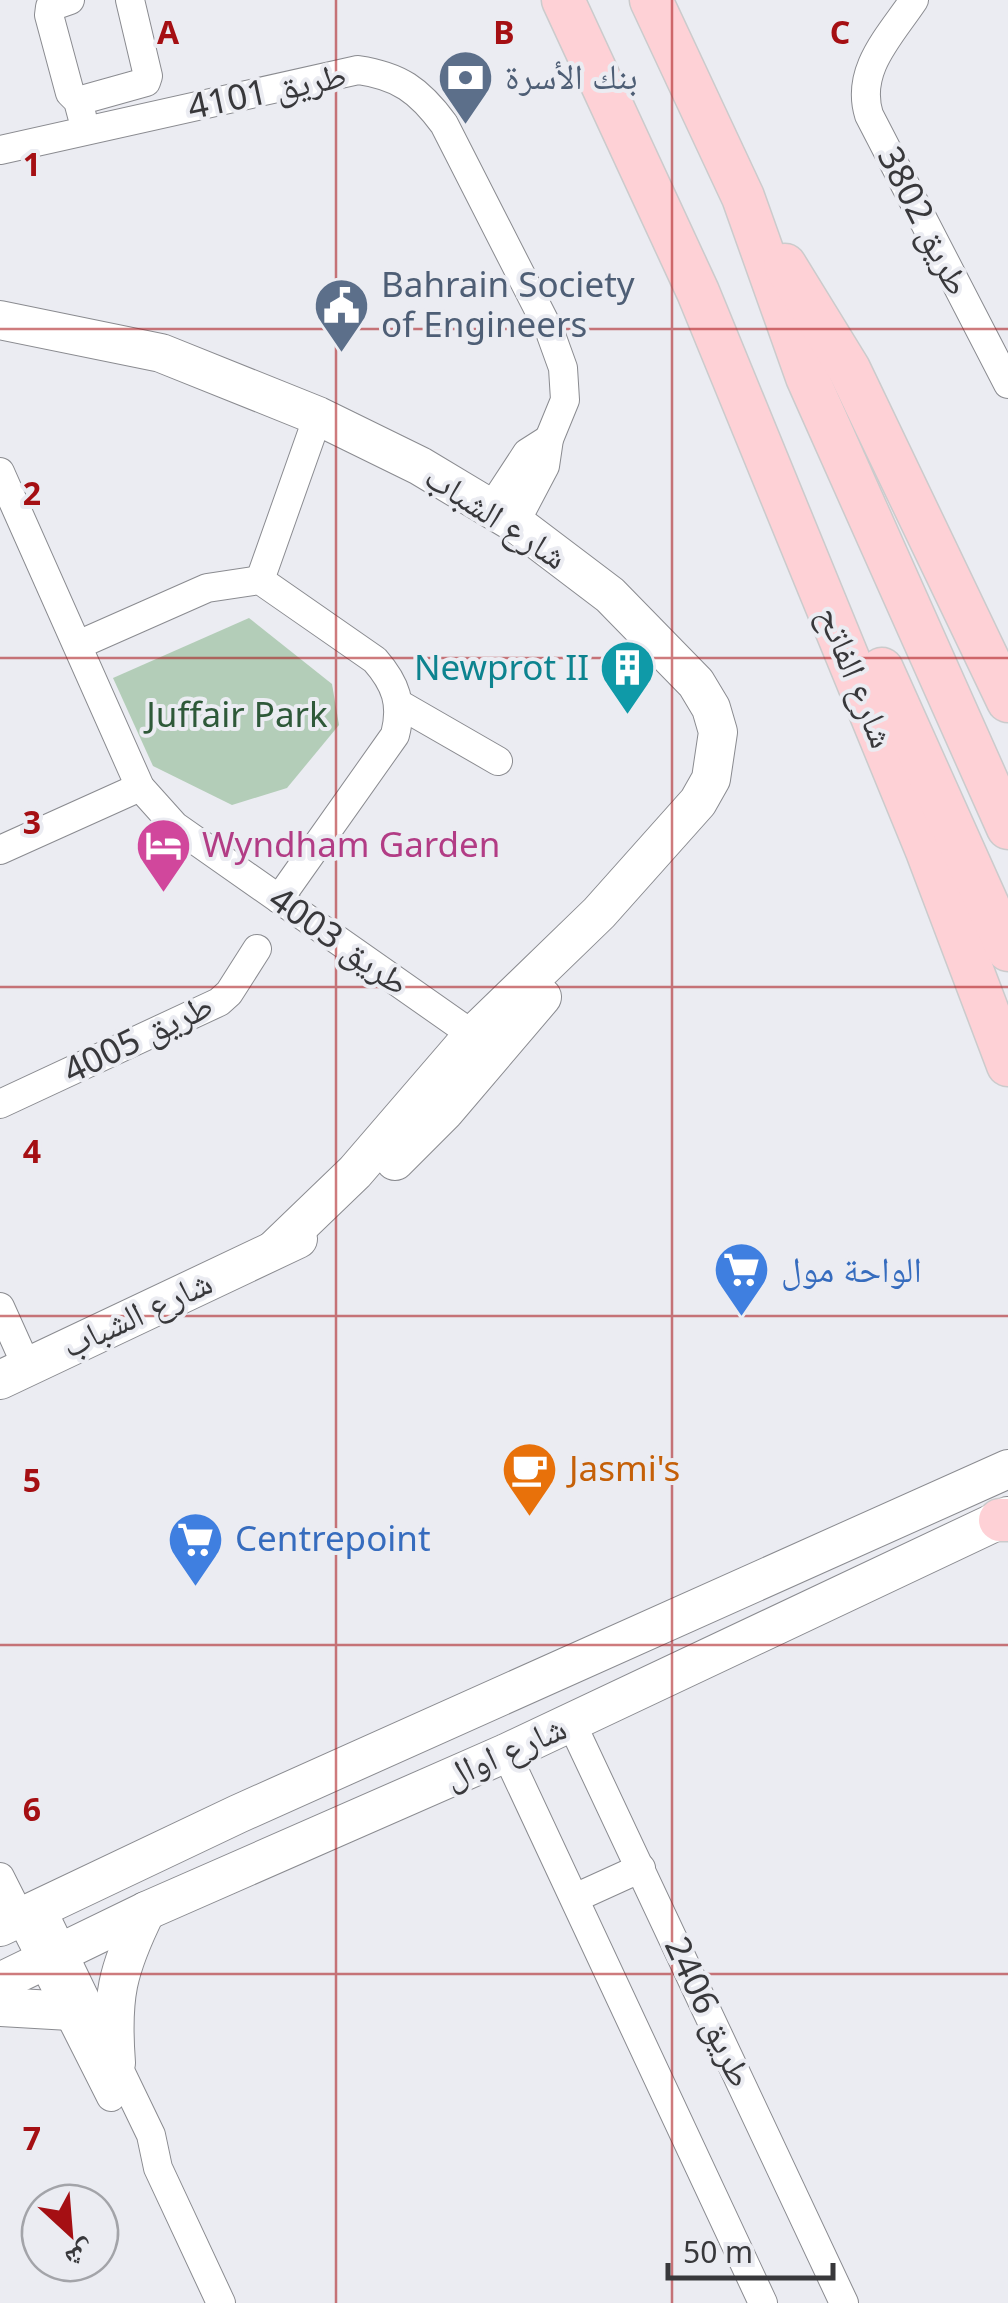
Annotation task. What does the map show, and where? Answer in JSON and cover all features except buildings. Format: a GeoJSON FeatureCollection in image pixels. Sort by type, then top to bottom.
{"type":"FeatureCollection","features":[{"type":"Feature","properties":{"kind":"main road","name":"شارع الفاتح"},"geometry":{"type":"LineString","coordinates":[[563,0],[698,292],[927,851],[1008,1065]]}},
{"type":"Feature","properties":{"kind":"main road"},"geometry":{"type":"LineString","coordinates":[[651,0],[743,197],[806,378],[1008,828]]}},
{"type":"Feature","properties":{"kind":"main road"},"geometry":{"type":"LineString","coordinates":[[743,197],[850,369],[1008,701]]}},
{"type":"Feature","properties":{"kind":"main road","name":"شارع الفاتح"},"geometry":{"type":"LineString","coordinates":[[698,292],[795,474],[1008,950]]}},
{"type":"Feature","properties":{"kind":"main road","name":"شارع الشباب"},"geometry":{"type":"LineString","coordinates":[[0,320],[160,353],[318,416],[420,466],[503,515],[610,595],[696,683],[711,708],[718,732],[711,778],[698,802],[482,1047],[275,1249],[14,1373]]}},
{"type":"Feature","properties":{"kind":"main road","name":"شارع اوال"},"geometry":{"type":"LineString","coordinates":[[20,1918],[482,1702],[1008,1469]]}},
{"type":"Feature","properties":{"kind":"main road","name":"شارع اوال"},"geometry":{"type":"LineString","coordinates":[[0,1982],[146,1910],[506,1753],[1005,1519]]}},
{"type":"Feature","properties":{"kind":"main road"},"geometry":{"type":"LineString","coordinates":[[549,1673],[571,1722]]}},
{"type":"Feature","properties":{"kind":"main road"},"geometry":{"type":"LineString","coordinates":[[482,1702],[506,1753]]}},
{"type":"Feature","properties":{"kind":"main road"},"geometry":{"type":"LineString","coordinates":[[116,2063],[114,1994],[126,1954],[146,1910]]}},
{"type":"Feature","properties":{"kind":"main road"},"geometry":{"type":"LineString","coordinates":[[0,2007],[70,2011]]}},
{"type":"Feature","properties":{"kind":"street"},"geometry":{"type":"LineString","coordinates":[[78,100],[146,82],[148,76],[130,0]]}},
{"type":"Feature","properties":{"kind":"street","name":"طريق 3802"},"geometry":{"type":"LineString","coordinates":[[914,0],[876,56],[864,85],[869,116],[1008,384]]}},
{"type":"Feature","properties":{"kind":"street"},"geometry":{"type":"LineString","coordinates":[[60,4],[70,92],[78,100],[87,132]]}},
{"type":"Feature","properties":{"kind":"street","name":"طريق 4101"},"geometry":{"type":"LineString","coordinates":[[0,150],[358,70],[387,74],[409,87],[444,124],[550,332],[563,368],[566,400],[549,439],[527,453],[503,515]]}},
{"type":"Feature","properties":{"kind":"street"},"geometry":{"type":"LineString","coordinates":[[260,580],[318,416]]}},
{"type":"Feature","properties":{"kind":"street","name":"طريق 4003"},"geometry":{"type":"LineString","coordinates":[[0,472],[140,787],[175,826],[482,1047]]}},
{"type":"Feature","properties":{"kind":"street"},"geometry":{"type":"LineString","coordinates":[[78,646],[207,588],[260,580],[375,660],[388,675],[400,704],[395,735],[279,899]]}},
{"type":"Feature","properties":{"kind":"street"},"geometry":{"type":"LineString","coordinates":[[400,704],[498,761]]}},
{"type":"Feature","properties":{"kind":"street"},"geometry":{"type":"LineString","coordinates":[[0,850],[140,787]]}},
{"type":"Feature","properties":{"kind":"street","name":"طريق 4005"},"geometry":{"type":"LineString","coordinates":[[0,1104],[219,1002],[258,949]]}},
{"type":"Feature","properties":{"kind":"street"},"geometry":{"type":"LineString","coordinates":[[0,1307],[14,1373]]}},
{"type":"Feature","properties":{"kind":"street","name":"طريق 2406"},"geometry":{"type":"LineString","coordinates":[[571,1722],[844,2303]]}},
{"type":"Feature","properties":{"kind":"street","name":"طريق 2406"},"geometry":{"type":"LineString","coordinates":[[506,1753],[763,2303]]}},
{"type":"Feature","properties":{"kind":"street"},"geometry":{"type":"LineString","coordinates":[[575,1898],[641,1868]]}},
{"type":"Feature","properties":{"kind":"street"},"geometry":{"type":"LineString","coordinates":[[0,1877],[20,1918],[52,1955],[116,2063],[155,2146],[158,2168],[221,2303]]}},
{"type":"Feature","properties":{"kind":"street"},"geometry":{"type":"LineString","coordinates":[[52,1955],[70,2011],[134,2144],[158,2168]]}},
{"type":"Feature","properties":{"kind":"green space","name":"Juffair Park"},"geometry":{"type":"Polygon","coordinates":[[[249,618],[332,684],[339,725],[287,788],[232,805],[153,766],[113,678],[249,618]]]}},
{"type":"Feature","properties":{"kind":"place","name":"بنك الأسرة"},"geometry":{"type":"Point","coordinates":[466,126]}},
{"type":"Feature","properties":{"kind":"place","name":"Bahrain Society of Engineers"},"geometry":{"type":"Point","coordinates":[342,354]}},
{"type":"Feature","properties":{"kind":"place","name":"Newprot II"},"geometry":{"type":"Point","coordinates":[628,717]}},
{"type":"Feature","properties":{"kind":"place","name":"Wyndham Garden"},"geometry":{"type":"Point","coordinates":[163,894]}},
{"type":"Feature","properties":{"kind":"place","name":"الواحة مول"},"geometry":{"type":"Point","coordinates":[742,1319]}},
{"type":"Feature","properties":{"kind":"place","name":"Jasmi's"},"geometry":{"type":"Point","coordinates":[530,1518]}},
{"type":"Feature","properties":{"kind":"place","name":"Centrepoint"},"geometry":{"type":"Point","coordinates":[196,1588]}}]}
